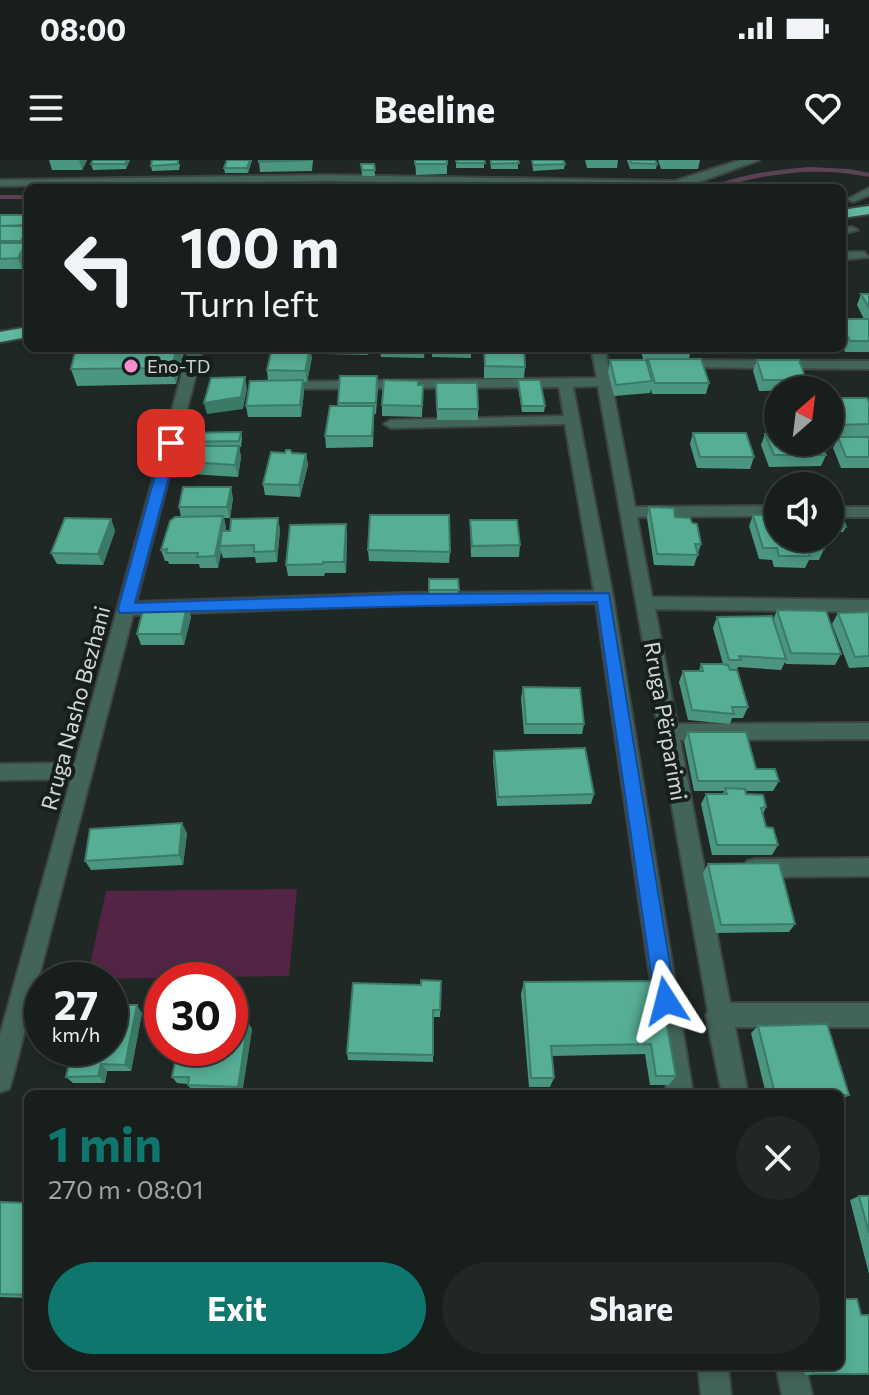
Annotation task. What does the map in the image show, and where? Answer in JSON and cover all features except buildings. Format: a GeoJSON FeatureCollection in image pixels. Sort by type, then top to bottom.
{"type":"FeatureCollection","features":[{"type":"Feature","properties":{"kind":"highway"},"geometry":{"type":"LineString","coordinates":[[847,200],[869,197]]}},
{"type":"Feature","properties":{"kind":"highway"},"geometry":{"type":"LineString","coordinates":[[846,213],[869,210]]}},
{"type":"Feature","properties":{"kind":"highway"},"geometry":{"type":"LineString","coordinates":[[0,323],[24,320]]}},
{"type":"Feature","properties":{"kind":"highway"},"geometry":{"type":"LineString","coordinates":[[0,337],[24,333]]}},
{"type":"Feature","properties":{"kind":"street"},"geometry":{"type":"LineString","coordinates":[[0,183],[328,174],[675,184],[696,182],[733,165],[754,160]]}},
{"type":"Feature","properties":{"kind":"street"},"geometry":{"type":"LineString","coordinates":[[847,200],[869,191]]}},
{"type":"Feature","properties":{"kind":"street"},"geometry":{"type":"LineString","coordinates":[[846,256],[864,256]]}},
{"type":"Feature","properties":{"kind":"street","name":"Rruga Nasho Bezhani"},"geometry":{"type":"LineString","coordinates":[[0,1080],[126,609],[194,387],[196,352]]}},
{"type":"Feature","properties":{"kind":"street"},"geometry":{"type":"LineString","coordinates":[[265,386],[565,383],[605,364]]}},
{"type":"Feature","properties":{"kind":"street","name":"Rruga Përparimi"},"geometry":{"type":"LineString","coordinates":[[605,364],[627,512],[734,1090]]}},
{"type":"Feature","properties":{"kind":"street"},"geometry":{"type":"LineString","coordinates":[[664,364],[869,365]]}},
{"type":"Feature","properties":{"kind":"street","name":"Rruga Përparimi"},"geometry":{"type":"LineString","coordinates":[[565,383],[604,597],[679,1090]]}},
{"type":"Feature","properties":{"kind":"street"},"geometry":{"type":"LineString","coordinates":[[391,424],[574,420]]}},
{"type":"Feature","properties":{"kind":"street"},"geometry":{"type":"LineString","coordinates":[[627,512],[764,511]]}},
{"type":"Feature","properties":{"kind":"street"},"geometry":{"type":"LineString","coordinates":[[844,512],[869,512]]}},
{"type":"Feature","properties":{"kind":"street"},"geometry":{"type":"LineString","coordinates":[[126,609],[404,599],[604,597]]}},
{"type":"Feature","properties":{"kind":"street"},"geometry":{"type":"LineString","coordinates":[[646,603],[869,606]]}},
{"type":"Feature","properties":{"kind":"street"},"geometry":{"type":"LineString","coordinates":[[669,732],[869,731]]}},
{"type":"Feature","properties":{"kind":"street"},"geometry":{"type":"LineString","coordinates":[[0,772],[82,771]]}},
{"type":"Feature","properties":{"kind":"street"},"geometry":{"type":"LineString","coordinates":[[691,867],[869,867]]}},
{"type":"Feature","properties":{"kind":"street"},"geometry":{"type":"LineString","coordinates":[[718,1015],[869,1015]]}},
{"type":"Feature","properties":{"kind":"street"},"geometry":{"type":"LineString","coordinates":[[713,1370],[716,1395]]}},
{"type":"Feature","properties":{"kind":"street"},"geometry":{"type":"LineString","coordinates":[[792,1370],[797,1395]]}},
{"type":"Feature","properties":{"kind":"shaded area"},"geometry":{"type":"Polygon","coordinates":[[[297,889],[289,976],[248,977],[248,962],[144,962],[144,978],[128,978],[128,962],[91,962],[106,891],[297,889]]]}},
{"type":"Feature","properties":{"kind":"waterway"},"geometry":{"type":"LineString","coordinates":[[726,184],[790,170],[829,169],[869,175]]}},
{"type":"Feature","properties":{"kind":"waterway"},"geometry":{"type":"LineString","coordinates":[[0,197],[24,197]]}},
{"type":"Feature","properties":{"kind":"place","name":"Eno-TD"},"geometry":{"type":"Point","coordinates":[131,366]}},
{"type":"Feature","properties":{"kind":"route"},"geometry":{"type":"LineString","coordinates":[[171,443],[126,609],[404,599],[604,597],[666,1001]]}}]}
